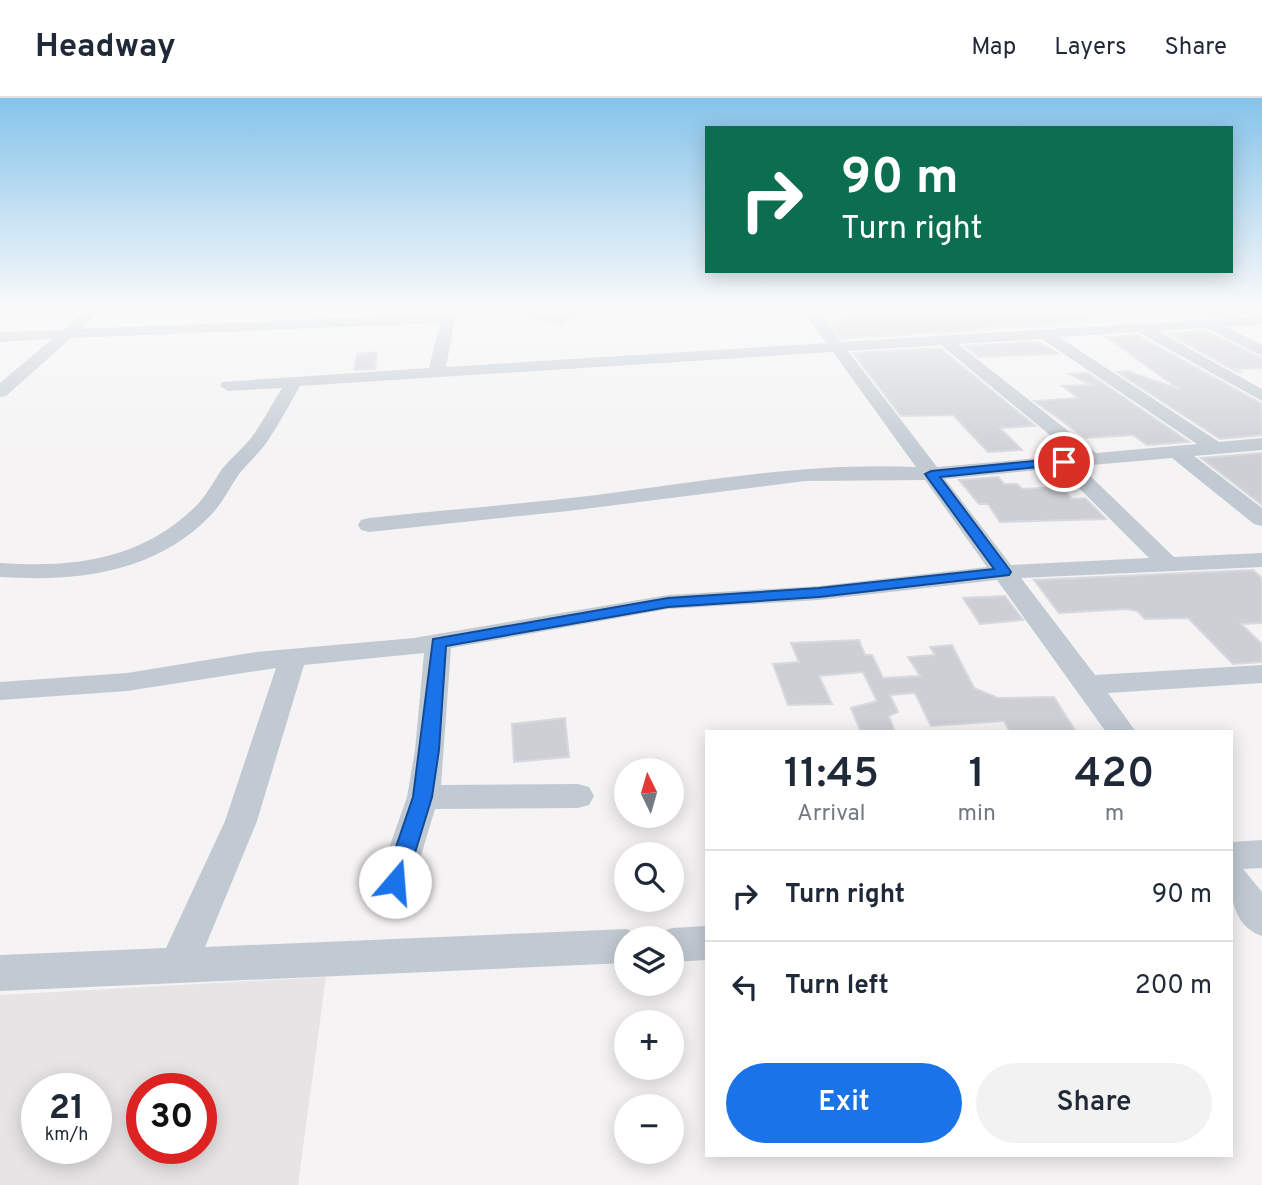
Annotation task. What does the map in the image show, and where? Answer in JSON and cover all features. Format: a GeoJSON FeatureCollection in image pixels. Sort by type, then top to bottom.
{"type":"FeatureCollection","features":[{"type":"Feature","properties":{"kind":"street"},"geometry":{"type":"LineString","coordinates":[[0,392],[38,359]]}},
{"type":"Feature","properties":{"kind":"street"},"geometry":{"type":"LineString","coordinates":[[437,371],[440,359]]}},
{"type":"Feature","properties":{"kind":"street"},"geometry":{"type":"LineString","coordinates":[[228,386],[633,359]]}},
{"type":"Feature","properties":{"kind":"street"},"geometry":{"type":"LineString","coordinates":[[845,359],[1121,730]]}},
{"type":"Feature","properties":{"kind":"street"},"geometry":{"type":"LineString","coordinates":[[967,359],[1091,460]]}},
{"type":"Feature","properties":{"kind":"street"},"geometry":{"type":"LineString","coordinates":[[1081,359],[1215,448]]}},
{"type":"Feature","properties":{"kind":"street"},"geometry":{"type":"LineString","coordinates":[[1196,359],[1262,396]]}},
{"type":"Feature","properties":{"kind":"street"},"geometry":{"type":"LineString","coordinates":[[0,570],[37,573],[111,566],[146,552],[183,529],[209,506],[228,474],[257,442],[294,382]]}},
{"type":"Feature","properties":{"kind":"street"},"geometry":{"type":"LineString","coordinates":[[369,525],[596,501],[817,473],[868,471],[931,474],[1262,444]]}},
{"type":"Feature","properties":{"kind":"street"},"geometry":{"type":"LineString","coordinates":[[1177,452],[1260,516]]}},
{"type":"Feature","properties":{"kind":"street"},"geometry":{"type":"LineString","coordinates":[[1064,462],[1168,564]]}},
{"type":"Feature","properties":{"kind":"street"},"geometry":{"type":"LineString","coordinates":[[0,691],[127,682],[293,658],[438,642],[668,602],[819,593],[1004,572],[1262,559]]}},
{"type":"Feature","properties":{"kind":"street"},"geometry":{"type":"LineString","coordinates":[[395,882],[423,797],[430,750],[438,642]]}},
{"type":"Feature","properties":{"kind":"street"},"geometry":{"type":"LineString","coordinates":[[178,965],[241,821],[293,658]]}},
{"type":"Feature","properties":{"kind":"street"},"geometry":{"type":"LineString","coordinates":[[1088,685],[1262,674]]}},
{"type":"Feature","properties":{"kind":"street"},"geometry":{"type":"LineString","coordinates":[[423,797],[578,796]]}},
{"type":"Feature","properties":{"kind":"street"},"geometry":{"type":"LineString","coordinates":[[1233,856],[1262,854]]}},
{"type":"Feature","properties":{"kind":"street"},"geometry":{"type":"LineString","coordinates":[[684,944],[705,943]]}},
{"type":"Feature","properties":{"kind":"street"},"geometry":{"type":"LineString","coordinates":[[0,973],[614,947]]}},
{"type":"Feature","properties":{"kind":"shaded area"},"geometry":{"type":"Polygon","coordinates":[[[326,977],[298,1185],[0,1185],[0,995],[326,977]]]}},
{"type":"Feature","properties":{"kind":"building"},"geometry":{"type":"Polygon","coordinates":[[[356,359],[376,359],[375,369],[354,370],[356,359]]]}},
{"type":"Feature","properties":{"kind":"building"},"geometry":{"type":"Polygon","coordinates":[[[857,359],[953,359],[1035,426],[1000,428],[1022,450],[988,452],[953,415],[901,416],[857,359]]]}},
{"type":"Feature","properties":{"kind":"building"},"geometry":{"type":"Polygon","coordinates":[[[1137,359],[1180,359],[1262,404],[1262,435],[1220,439],[1117,372],[1127,371],[1179,389],[1137,359]]]}},
{"type":"Feature","properties":{"kind":"building"},"geometry":{"type":"Polygon","coordinates":[[[1213,359],[1262,359],[1262,368],[1237,369],[1241,372],[1213,359]]]}},
{"type":"Feature","properties":{"kind":"building"},"geometry":{"type":"Polygon","coordinates":[[[1088,373],[1189,442],[1147,445],[1133,435],[1086,438],[1034,401],[1079,398],[1062,386],[1091,385],[1070,374],[1088,373]]]}},
{"type":"Feature","properties":{"kind":"building"},"geometry":{"type":"Polygon","coordinates":[[[1262,453],[1262,505],[1201,458],[1262,453]]]}},
{"type":"Feature","properties":{"kind":"building"},"geometry":{"type":"Polygon","coordinates":[[[998,477],[1004,484],[1017,484],[1022,489],[1062,487],[1072,499],[1085,498],[1106,519],[1000,522],[988,504],[979,504],[959,480],[998,477]]]}},
{"type":"Feature","properties":{"kind":"building"},"geometry":{"type":"Polygon","coordinates":[[[1253,570],[1262,578],[1262,623],[1241,624],[1262,644],[1262,662],[1233,664],[1188,618],[1145,619],[1137,611],[1127,609],[1059,613],[1034,580],[1253,570]]]}},
{"type":"Feature","properties":{"kind":"building"},"geometry":{"type":"Polygon","coordinates":[[[1005,596],[1023,620],[980,624],[963,598],[1005,596]]]}},
{"type":"Feature","properties":{"kind":"building"},"geometry":{"type":"Polygon","coordinates":[[[859,640],[865,655],[872,655],[883,678],[920,676],[908,657],[935,655],[930,647],[952,645],[974,688],[998,698],[1054,697],[1075,730],[1009,730],[1004,721],[931,726],[915,693],[890,695],[898,712],[889,716],[894,730],[860,730],[851,708],[877,701],[863,672],[819,676],[832,704],[788,705],[773,664],[799,662],[791,643],[859,640]]]}},
{"type":"Feature","properties":{"kind":"building"},"geometry":{"type":"Polygon","coordinates":[[[565,718],[569,757],[514,762],[512,724],[565,718]]]}},
{"type":"Feature","properties":{"kind":"route"},"geometry":{"type":"LineString","coordinates":[[395,882],[423,797],[430,750],[438,642],[668,602],[819,593],[1004,572],[931,474],[1064,462]]}}]}
